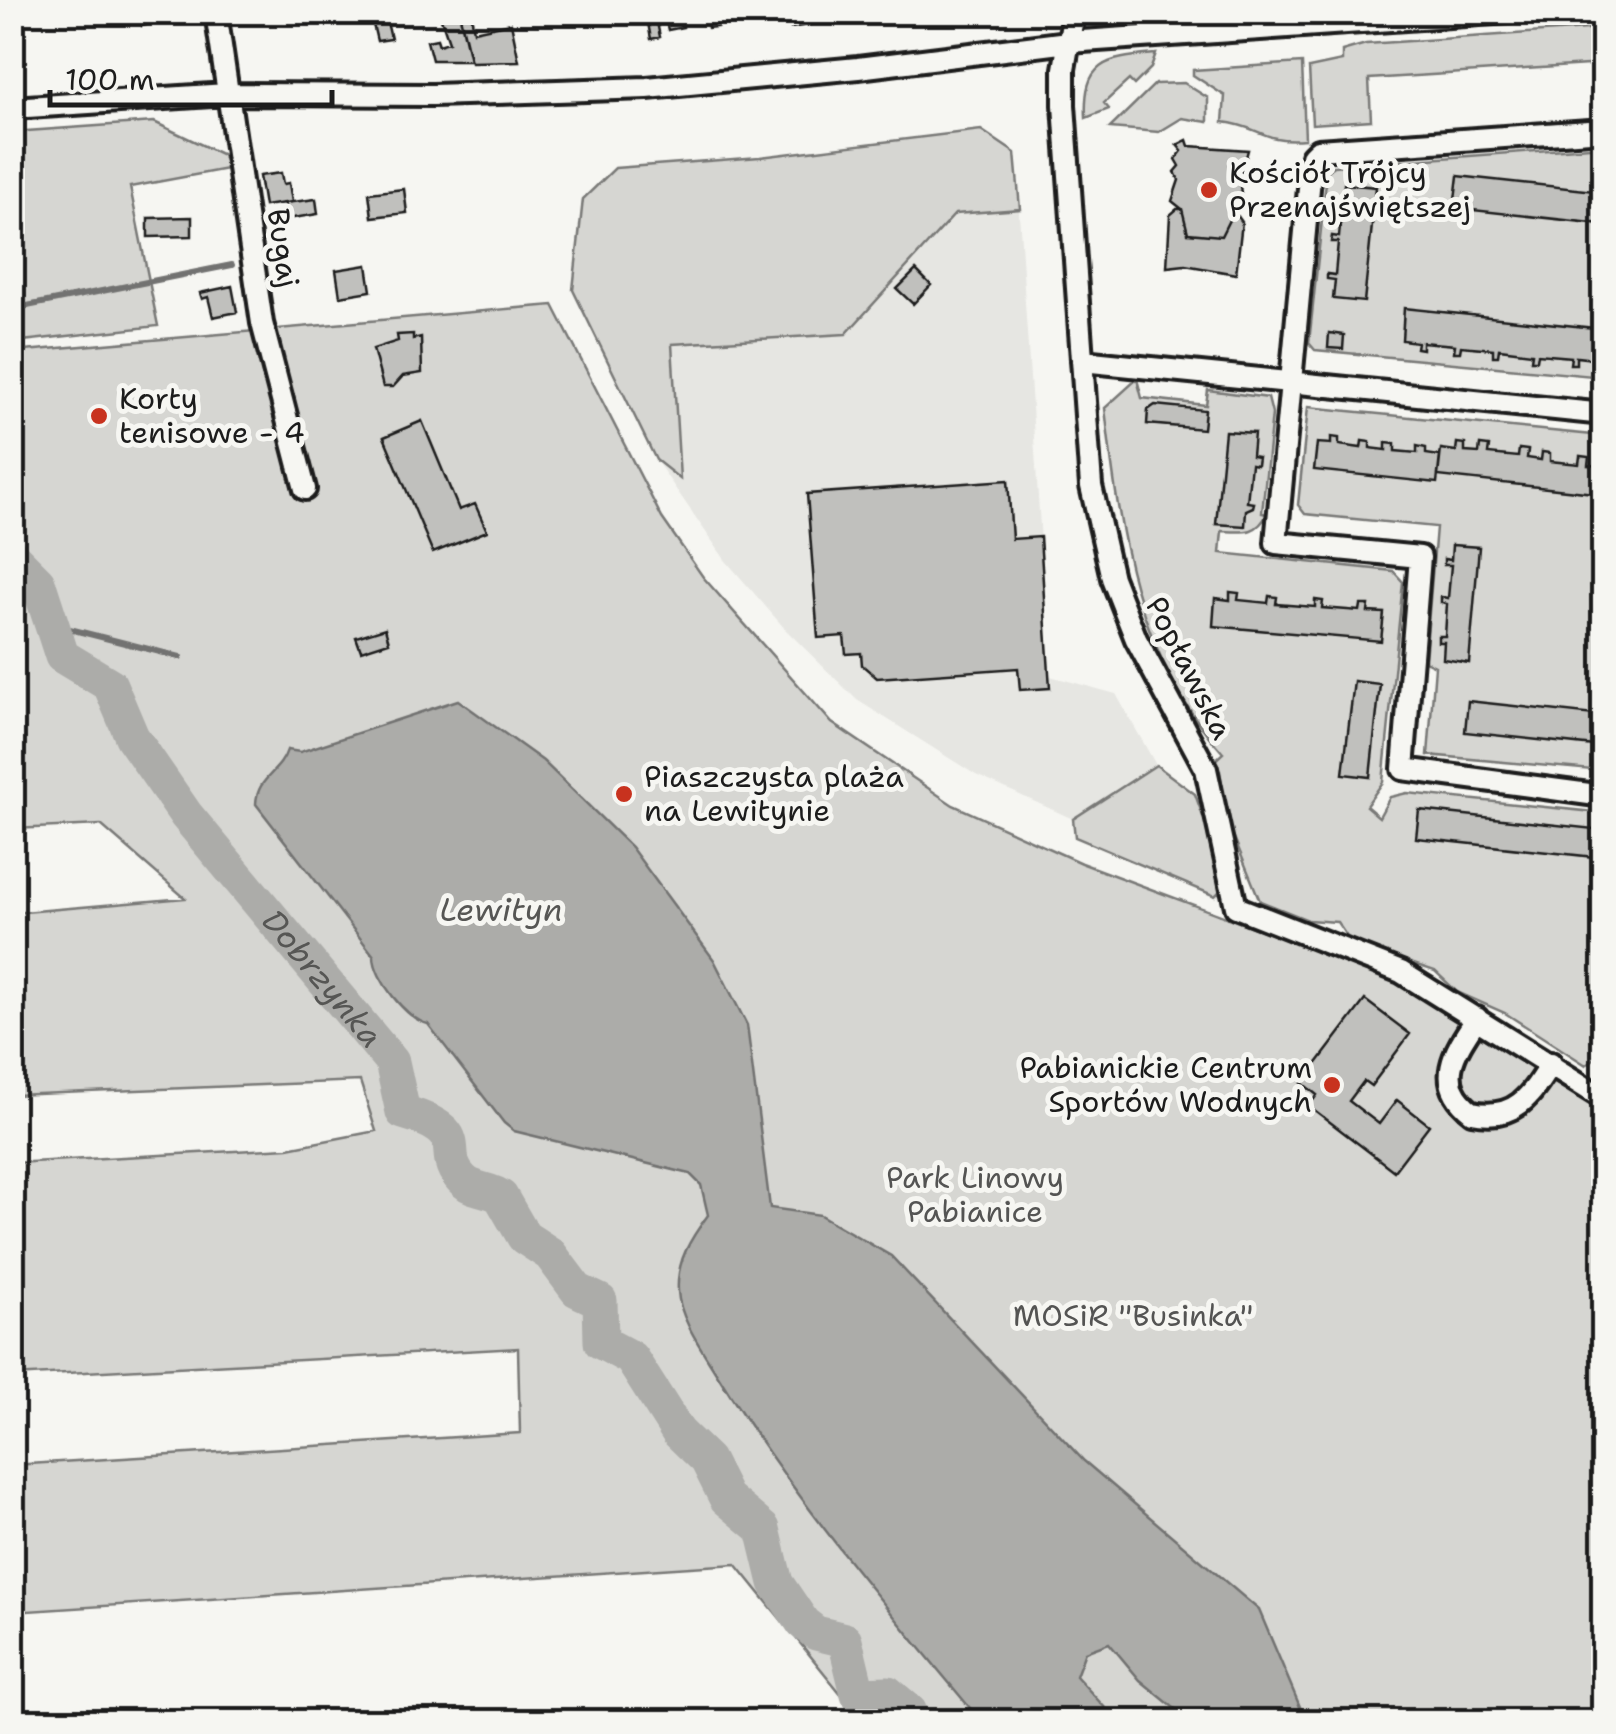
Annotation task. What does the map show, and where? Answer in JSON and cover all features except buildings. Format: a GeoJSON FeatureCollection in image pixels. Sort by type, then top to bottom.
{"type":"FeatureCollection","features":[{"type":"Feature","properties":{"kind":"street","name":"Bugaj"},"geometry":{"type":"LineString","coordinates":[[216,12],[262,323],[305,489]]}},
{"type":"Feature","properties":{"kind":"street","name":"Popławska"},"geometry":{"type":"LineString","coordinates":[[1074,12],[1064,105],[1091,486],[1112,578],[1136,639],[1206,768],[1236,907],[1401,972],[1552,1063],[1600,1087]]}},
{"type":"Feature","properties":{"kind":"street"},"geometry":{"type":"LineString","coordinates":[[12,108],[227,94],[433,95],[648,88],[1068,42],[1509,12]]}},
{"type":"Feature","properties":{"kind":"street"},"geometry":{"type":"LineString","coordinates":[[1604,130],[1318,150],[1310,163],[1276,543],[1420,557],[1403,769],[1604,796]]}},
{"type":"Feature","properties":{"kind":"street"},"geometry":{"type":"LineString","coordinates":[[1082,360],[1604,414]]}},
{"type":"Feature","properties":{"kind":"street"},"geometry":{"type":"LineString","coordinates":[[1477,1018],[1454,1051],[1449,1070],[1451,1088],[1472,1112],[1502,1114],[1516,1109],[1531,1097],[1552,1063]]}},
{"type":"Feature","properties":{"kind":"shaded area"},"geometry":{"type":"Polygon","coordinates":[[[981,130],[1015,153],[1050,676],[1116,694],[1156,765],[1073,819],[976,775],[857,700],[786,630],[726,561],[655,459],[573,290],[583,199],[615,168],[760,157],[981,130]]]}},
{"type":"Feature","properties":{"kind":"green space"},"geometry":{"type":"Polygon","coordinates":[[[1603,28],[1603,64],[1369,79],[1371,120],[1312,124],[1309,68],[1342,61],[1342,51],[1366,44],[1603,28]]]}},
{"type":"Feature","properties":{"kind":"green space"},"geometry":{"type":"Polygon","coordinates":[[[1156,54],[1151,68],[1134,85],[1129,80],[1104,103],[1109,109],[1086,118],[1089,84],[1101,66],[1156,54]]]}},
{"type":"Feature","properties":{"kind":"green space"},"geometry":{"type":"Polygon","coordinates":[[[1302,63],[1305,139],[1279,139],[1223,122],[1225,96],[1193,75],[1193,70],[1302,63]]]}},
{"type":"Feature","properties":{"kind":"green space"},"geometry":{"type":"Polygon","coordinates":[[[1184,83],[1208,98],[1208,122],[1182,118],[1159,132],[1110,128],[1155,84],[1184,83]]]}},
{"type":"Feature","properties":{"kind":"green space"},"geometry":{"type":"Polygon","coordinates":[[[154,122],[223,155],[227,169],[130,187],[158,326],[13,342],[13,132],[154,122]]]}},
{"type":"Feature","properties":{"kind":"green space"},"geometry":{"type":"Polygon","coordinates":[[[981,130],[1015,153],[1020,209],[955,214],[846,334],[672,344],[680,479],[656,460],[573,290],[583,199],[615,168],[760,157],[981,130]]]}},
{"type":"Feature","properties":{"kind":"green space"},"geometry":{"type":"Polygon","coordinates":[[[1603,146],[1603,377],[1315,350],[1309,343],[1327,172],[1333,166],[1603,146]]]}},
{"type":"Feature","properties":{"kind":"green space","name":"MOSiR \"Businka\""},"geometry":{"type":"Polygon","coordinates":[[[553,305],[662,518],[703,577],[832,723],[953,805],[1081,863],[1400,982],[1569,1078],[1603,1115],[1603,1721],[863,1721],[736,1564],[13,1612],[13,1465],[520,1433],[518,1348],[13,1376],[13,1163],[288,1148],[376,1131],[360,1081],[13,1095],[13,913],[185,898],[101,825],[13,829],[13,352],[553,305]]]}},
{"type":"Feature","properties":{"kind":"green space"},"geometry":{"type":"Polygon","coordinates":[[[1137,379],[1142,398],[1206,405],[1208,390],[1268,398],[1272,414],[1262,513],[1267,514],[1254,529],[1222,531],[1220,553],[1393,571],[1403,582],[1383,782],[1366,806],[1379,817],[1390,797],[1407,793],[1603,813],[1603,1052],[1586,1065],[1505,1013],[1457,992],[1435,971],[1351,943],[1337,922],[1308,920],[1260,901],[1228,823],[1220,771],[1211,764],[1223,753],[1170,676],[1151,634],[1126,546],[1105,408],[1137,379]]]}},
{"type":"Feature","properties":{"kind":"green space"},"geometry":{"type":"Polygon","coordinates":[[[1308,407],[1603,436],[1603,771],[1428,755],[1435,666],[1425,661],[1436,527],[1305,514],[1298,505],[1308,407]]]}},
{"type":"Feature","properties":{"kind":"green space"},"geometry":{"type":"Polygon","coordinates":[[[1156,765],[1195,794],[1218,858],[1221,890],[1215,896],[1075,837],[1073,819],[1156,765]]]}},
{"type":"Feature","properties":{"kind":"water","name":"Lewityn"},"geometry":{"type":"Polygon","coordinates":[[[458,700],[543,761],[631,847],[714,960],[747,1025],[770,1208],[820,1215],[891,1256],[1084,1461],[1259,1610],[1306,1721],[1190,1721],[1140,1680],[1109,1643],[1085,1652],[1076,1676],[1117,1721],[981,1721],[911,1637],[777,1465],[687,1323],[679,1301],[679,1270],[686,1250],[708,1215],[701,1185],[690,1174],[514,1131],[504,1123],[428,1024],[410,1014],[393,996],[379,975],[374,956],[256,804],[260,787],[287,750],[300,752],[458,700]]]}},
{"type":"Feature","properties":{"kind":"waterway"},"geometry":{"type":"LineString","coordinates":[[12,309],[232,265]]}},
{"type":"Feature","properties":{"kind":"waterway","name":"Dobrzynka"},"geometry":{"type":"LineString","coordinates":[[12,556],[38,582],[62,656],[110,685],[132,737],[186,815],[392,1062],[403,1112],[440,1128],[450,1144],[456,1172],[465,1182],[501,1197],[524,1237],[550,1254],[577,1290],[600,1301],[601,1342],[631,1358],[678,1432],[707,1460],[726,1498],[763,1529],[776,1583],[803,1623],[816,1633],[845,1640],[858,1694],[888,1693],[909,1711],[906,1722]]}},
{"type":"Feature","properties":{"kind":"waterway"},"geometry":{"type":"LineString","coordinates":[[50,624],[180,657]]}},
{"type":"Feature","properties":{"kind":"place","name":"Kościół Trójcy Przenajświętszej"},"geometry":{"type":"Point","coordinates":[1209,190]}},
{"type":"Feature","properties":{"kind":"place","name":"Korty tenisowe - 4"},"geometry":{"type":"Point","coordinates":[99,416]}},
{"type":"Feature","properties":{"kind":"place","name":"Piaszczysta plaża na Lewitynie"},"geometry":{"type":"Point","coordinates":[624,794]}},
{"type":"Feature","properties":{"kind":"place","name":"Pabianickie Centrum Sportów Wodnych"},"geometry":{"type":"Point","coordinates":[1332,1085]}},
{"type":"Feature","properties":{"kind":"park label","name":"Park Linowy Pabianice"},"geometry":{"type":"Point","coordinates":[975,1195]}}]}
